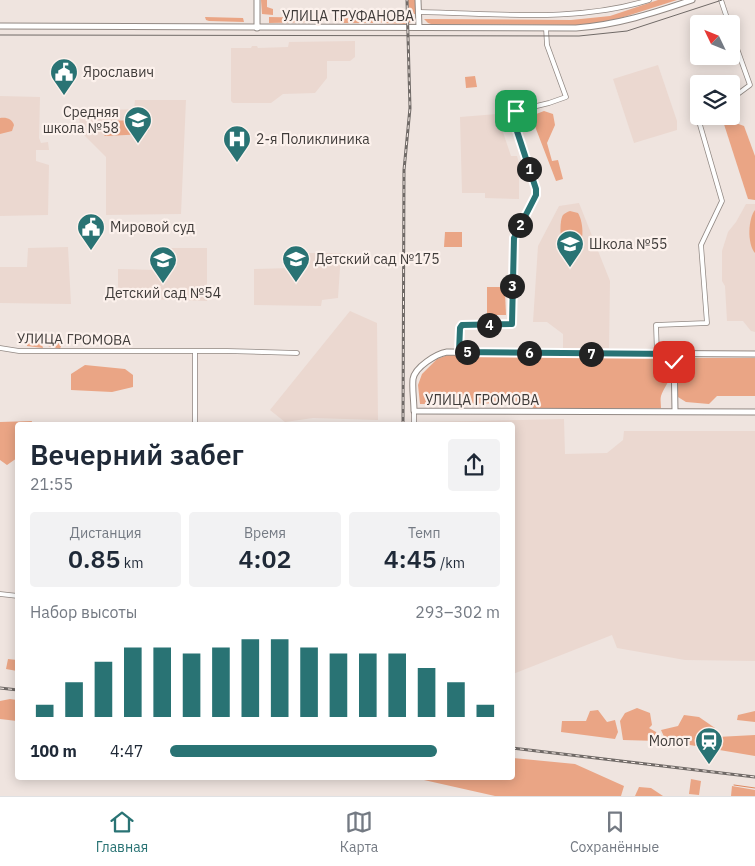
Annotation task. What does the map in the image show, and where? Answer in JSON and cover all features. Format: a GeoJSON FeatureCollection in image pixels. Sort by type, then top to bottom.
{"type":"FeatureCollection","features":[{"type":"Feature","properties":{"kind":"street"},"geometry":{"type":"LineString","coordinates":[[257,0],[258,28]]}},
{"type":"Feature","properties":{"kind":"street"},"geometry":{"type":"LineString","coordinates":[[418,0],[419,28]]}},
{"type":"Feature","properties":{"kind":"street"},"geometry":{"type":"LineString","coordinates":[[419,12],[570,14],[604,12],[649,0]]}},
{"type":"Feature","properties":{"kind":"street","name":"УЛИЦА ТРУФАНОВА"},"geometry":{"type":"LineString","coordinates":[[0,26],[258,28],[595,27],[642,17],[692,0]]}},
{"type":"Feature","properties":{"kind":"street"},"geometry":{"type":"LineString","coordinates":[[721,0],[725,15]]}},
{"type":"Feature","properties":{"kind":"street"},"geometry":{"type":"LineString","coordinates":[[459,352],[460,328],[462,325],[512,324],[514,238],[536,195],[536,189],[512,116],[516,111],[566,97],[547,45],[546,28]]}},
{"type":"Feature","properties":{"kind":"street"},"geometry":{"type":"LineString","coordinates":[[740,57],[750,85],[740,92]]}},
{"type":"Feature","properties":{"kind":"street"},"geometry":{"type":"LineString","coordinates":[[657,354],[656,325],[707,323],[701,245],[722,201],[700,125]]}},
{"type":"Feature","properties":{"kind":"street","name":"УЛИЦА ГРОМОВА"},"geometry":{"type":"LineString","coordinates":[[0,348],[19,350],[297,353]]}},
{"type":"Feature","properties":{"kind":"street"},"geometry":{"type":"LineString","coordinates":[[195,352],[195,422]]}},
{"type":"Feature","properties":{"kind":"street","name":"УЛИЦА ГРОМОВА"},"geometry":{"type":"LineString","coordinates":[[755,354],[447,352],[436,355],[413,378],[414,411],[755,412]]}},
{"type":"Feature","properties":{"kind":"street"},"geometry":{"type":"LineString","coordinates":[[674,354],[675,411]]}},
{"type":"Feature","properties":{"kind":"street"},"geometry":{"type":"LineString","coordinates":[[414,411],[414,422]]}},
{"type":"Feature","properties":{"kind":"street"},"geometry":{"type":"LineString","coordinates":[[0,594],[15,596]]}},
{"type":"Feature","properties":{"kind":"shaded area"},"geometry":{"type":"Polygon","coordinates":[[[261,0],[267,0],[267,7],[273,9],[273,15],[262,14],[261,0]]]}},
{"type":"Feature","properties":{"kind":"shaded area"},"geometry":{"type":"Polygon","coordinates":[[[408,0],[415,0],[416,14],[409,14],[408,0]]]}},
{"type":"Feature","properties":{"kind":"shaded area"},"geometry":{"type":"Polygon","coordinates":[[[658,0],[677,0],[608,22],[580,25],[431,24],[424,19],[571,20],[610,16],[658,0]]]}},
{"type":"Feature","properties":{"kind":"shaded area"},"geometry":{"type":"Polygon","coordinates":[[[205,17],[243,18],[244,22],[209,21],[205,17]]]}},
{"type":"Feature","properties":{"kind":"shaded area"},"geometry":{"type":"Polygon","coordinates":[[[269,17],[317,18],[317,22],[269,23],[269,17]]]}},
{"type":"Feature","properties":{"kind":"shaded area"},"geometry":{"type":"Polygon","coordinates":[[[338,18],[376,19],[375,23],[340,23],[338,18]]]}},
{"type":"Feature","properties":{"kind":"shaded area"},"geometry":{"type":"Polygon","coordinates":[[[381,18],[416,20],[406,24],[383,23],[380,22],[381,18]]]}},
{"type":"Feature","properties":{"kind":"shaded area"},"geometry":{"type":"Polygon","coordinates":[[[355,41],[355,57],[350,61],[327,61],[327,78],[315,93],[283,94],[271,103],[233,103],[231,101],[231,48],[251,48],[252,46],[257,46],[258,48],[288,47],[289,42],[355,41]]]}},
{"type":"Feature","properties":{"kind":"shaded area"},"geometry":{"type":"Polygon","coordinates":[[[658,65],[677,121],[677,130],[634,143],[613,79],[658,65]]]}},
{"type":"Feature","properties":{"kind":"shaded area"},"geometry":{"type":"Polygon","coordinates":[[[475,76],[477,87],[466,88],[465,77],[475,76]]]}},
{"type":"Feature","properties":{"kind":"shaded area"},"geometry":{"type":"Polygon","coordinates":[[[0,96],[40,97],[39,138],[41,143],[48,142],[49,150],[36,150],[36,161],[49,165],[48,215],[0,216],[0,96]]]}},
{"type":"Feature","properties":{"kind":"shaded area","name":"Средняя школа №58"},"geometry":{"type":"Polygon","coordinates":[[[135,100],[186,100],[181,214],[106,215],[106,157],[79,130],[80,111],[134,109],[135,100]]]}},
{"type":"Feature","properties":{"kind":"shaded area"},"geometry":{"type":"Polygon","coordinates":[[[544,111],[553,114],[555,125],[547,143],[552,161],[558,160],[563,179],[556,181],[531,116],[544,111]]]}},
{"type":"Feature","properties":{"kind":"shaded area"},"geometry":{"type":"Polygon","coordinates":[[[497,114],[511,156],[517,156],[519,163],[519,199],[485,198],[485,193],[462,193],[460,117],[497,114]]]}},
{"type":"Feature","properties":{"kind":"shaded area"},"geometry":{"type":"Polygon","coordinates":[[[0,118],[7,118],[12,121],[14,125],[12,131],[0,134],[0,118]]]}},
{"type":"Feature","properties":{"kind":"shaded area"},"geometry":{"type":"Polygon","coordinates":[[[140,120],[148,126],[149,130],[145,134],[105,136],[100,131],[99,126],[104,121],[140,120]]]}},
{"type":"Feature","properties":{"kind":"shaded area"},"geometry":{"type":"Polygon","coordinates":[[[724,125],[744,126],[755,156],[755,200],[748,199],[724,125]]]}},
{"type":"Feature","properties":{"kind":"shaded area","name":"Школа №55"},"geometry":{"type":"Polygon","coordinates":[[[579,203],[610,281],[609,348],[563,348],[563,334],[547,322],[533,322],[538,246],[559,206],[579,203]]]}},
{"type":"Feature","properties":{"kind":"shaded area"},"geometry":{"type":"Polygon","coordinates":[[[746,204],[755,204],[755,332],[751,331],[743,321],[727,321],[725,286],[722,281],[722,251],[728,232],[746,204]]]}},
{"type":"Feature","properties":{"kind":"shaded area"},"geometry":{"type":"Polygon","coordinates":[[[755,210],[755,253],[752,249],[749,232],[755,210]]]}},
{"type":"Feature","properties":{"kind":"shaded area"},"geometry":{"type":"Polygon","coordinates":[[[570,211],[578,213],[582,228],[582,240],[578,249],[574,252],[564,249],[561,237],[562,218],[564,214],[570,211]]]}},
{"type":"Feature","properties":{"kind":"shaded area"},"geometry":{"type":"Polygon","coordinates":[[[445,232],[462,232],[462,247],[444,247],[445,232]]]}},
{"type":"Feature","properties":{"kind":"shaded area"},"geometry":{"type":"Polygon","coordinates":[[[68,247],[71,304],[0,303],[0,267],[27,267],[28,248],[68,247]]]}},
{"type":"Feature","properties":{"kind":"shaded area","name":"Детский сад №54"},"geometry":{"type":"Polygon","coordinates":[[[172,248],[207,248],[207,301],[118,298],[118,269],[157,270],[172,248]]]}},
{"type":"Feature","properties":{"kind":"shaded area","name":"Детский сад №175"},"geometry":{"type":"Polygon","coordinates":[[[306,253],[341,253],[338,298],[322,300],[321,306],[254,305],[254,269],[293,268],[306,253]]]}},
{"type":"Feature","properties":{"kind":"shaded area"},"geometry":{"type":"Polygon","coordinates":[[[487,287],[503,287],[506,315],[487,315],[487,287]]]}},
{"type":"Feature","properties":{"kind":"shaded area"},"geometry":{"type":"Polygon","coordinates":[[[350,311],[377,323],[378,420],[313,418],[285,422],[270,410],[350,311]]]}},
{"type":"Feature","properties":{"kind":"shaded area"},"geometry":{"type":"Polygon","coordinates":[[[30,338],[58,339],[61,346],[60,349],[41,342],[43,348],[27,346],[26,340],[30,338]]]}},
{"type":"Feature","properties":{"kind":"shaded area"},"geometry":{"type":"Polygon","coordinates":[[[448,355],[654,357],[668,361],[672,366],[672,371],[661,396],[661,408],[533,409],[532,403],[420,404],[418,385],[422,374],[437,359],[448,355]]]}},
{"type":"Feature","properties":{"kind":"shaded area"},"geometry":{"type":"Polygon","coordinates":[[[682,358],[755,358],[755,396],[717,396],[709,404],[686,402],[678,397],[678,367],[682,358]]]}},
{"type":"Feature","properties":{"kind":"shaded area"},"geometry":{"type":"Polygon","coordinates":[[[85,365],[125,369],[133,375],[133,387],[112,392],[71,390],[71,374],[85,365]]]}},
{"type":"Feature","properties":{"kind":"shaded area"},"geometry":{"type":"Polygon","coordinates":[[[564,419],[565,454],[607,453],[623,440],[624,431],[755,431],[755,661],[685,660],[617,648],[612,635],[515,673],[515,422],[421,422],[564,419]]]}},
{"type":"Feature","properties":{"kind":"shaded area"},"geometry":{"type":"Polygon","coordinates":[[[32,421],[15,422],[15,459],[7,465],[0,460],[0,422],[32,421]]]}},
{"type":"Feature","properties":{"kind":"shaded area"},"geometry":{"type":"Polygon","coordinates":[[[8,659],[15,660],[15,671],[6,669],[8,659]]]}},
{"type":"Feature","properties":{"kind":"shaded area"},"geometry":{"type":"Polygon","coordinates":[[[15,700],[15,721],[0,719],[0,701],[15,700]]]}},
{"type":"Feature","properties":{"kind":"shaded area"},"geometry":{"type":"Polygon","coordinates":[[[637,708],[650,713],[652,725],[649,728],[656,732],[659,741],[623,740],[620,721],[625,713],[637,708]]]}},
{"type":"Feature","properties":{"kind":"shaded area"},"geometry":{"type":"Polygon","coordinates":[[[598,710],[607,722],[615,720],[618,732],[615,739],[561,732],[562,721],[586,721],[590,711],[598,710]]]}},
{"type":"Feature","properties":{"kind":"shaded area"},"geometry":{"type":"Polygon","coordinates":[[[755,711],[755,722],[737,720],[738,715],[755,711]]]}},
{"type":"Feature","properties":{"kind":"shaded area"},"geometry":{"type":"Polygon","coordinates":[[[684,715],[699,717],[715,728],[717,737],[755,735],[755,756],[666,741],[661,730],[678,726],[684,715]]]}},
{"type":"Feature","properties":{"kind":"shaded area"},"geometry":{"type":"Polygon","coordinates":[[[515,758],[575,764],[624,786],[621,796],[495,796],[424,780],[515,780],[515,758]]]}},
{"type":"Feature","properties":{"kind":"shaded area"},"geometry":{"type":"Polygon","coordinates":[[[691,779],[701,781],[699,795],[689,794],[691,779]]]}},
{"type":"Feature","properties":{"kind":"shaded area"},"geometry":{"type":"Polygon","coordinates":[[[732,786],[755,790],[755,796],[731,796],[732,786]]]}},
{"type":"Feature","properties":{"kind":"shaded area"},"geometry":{"type":"Polygon","coordinates":[[[639,787],[651,788],[663,796],[635,796],[639,787]]]}},
{"type":"Feature","properties":{"kind":"waterway"},"geometry":{"type":"LineString","coordinates":[[734,785],[755,788]]}},
{"type":"Feature","properties":{"kind":"tram line"},"geometry":{"type":"LineString","coordinates":[[0,35],[579,36],[627,31],[722,0]]}},
{"type":"Feature","properties":{"kind":"railway"},"geometry":{"type":"LineString","coordinates":[[403,422],[404,170],[410,108],[407,0]]}},
{"type":"Feature","properties":{"kind":"railway"},"geometry":{"type":"LineString","coordinates":[[0,688],[15,690]]}},
{"type":"Feature","properties":{"kind":"railway"},"geometry":{"type":"LineString","coordinates":[[515,748],[755,777]]}},
{"type":"Feature","properties":{"kind":"place","name":"Ярославич"},"geometry":{"type":"Point","coordinates":[64,96]}},
{"type":"Feature","properties":{"kind":"place","name":"Средняя школа №58"},"geometry":{"type":"Point","coordinates":[138,144]}},
{"type":"Feature","properties":{"kind":"place","name":"2-я Поликлиника"},"geometry":{"type":"Point","coordinates":[237,163]}},
{"type":"Feature","properties":{"kind":"place","name":"Мировой суд"},"geometry":{"type":"Point","coordinates":[91,251]}},
{"type":"Feature","properties":{"kind":"place","name":"Школа №55"},"geometry":{"type":"Point","coordinates":[570,268]}},
{"type":"Feature","properties":{"kind":"place","name":"Детский сад №175"},"geometry":{"type":"Point","coordinates":[296,283]}},
{"type":"Feature","properties":{"kind":"place","name":"Детский сад №54"},"geometry":{"type":"Point","coordinates":[163,284]}},
{"type":"Feature","properties":{"kind":"place","name":"Молот"},"geometry":{"type":"Point","coordinates":[709,765]}},
{"type":"Feature","properties":{"kind":"route"},"geometry":{"type":"LineString","coordinates":[[516,111],[512,116],[536,189],[536,195],[514,238],[512,324],[462,325],[460,328],[459,352],[674,354],[674,362]]}}]}
